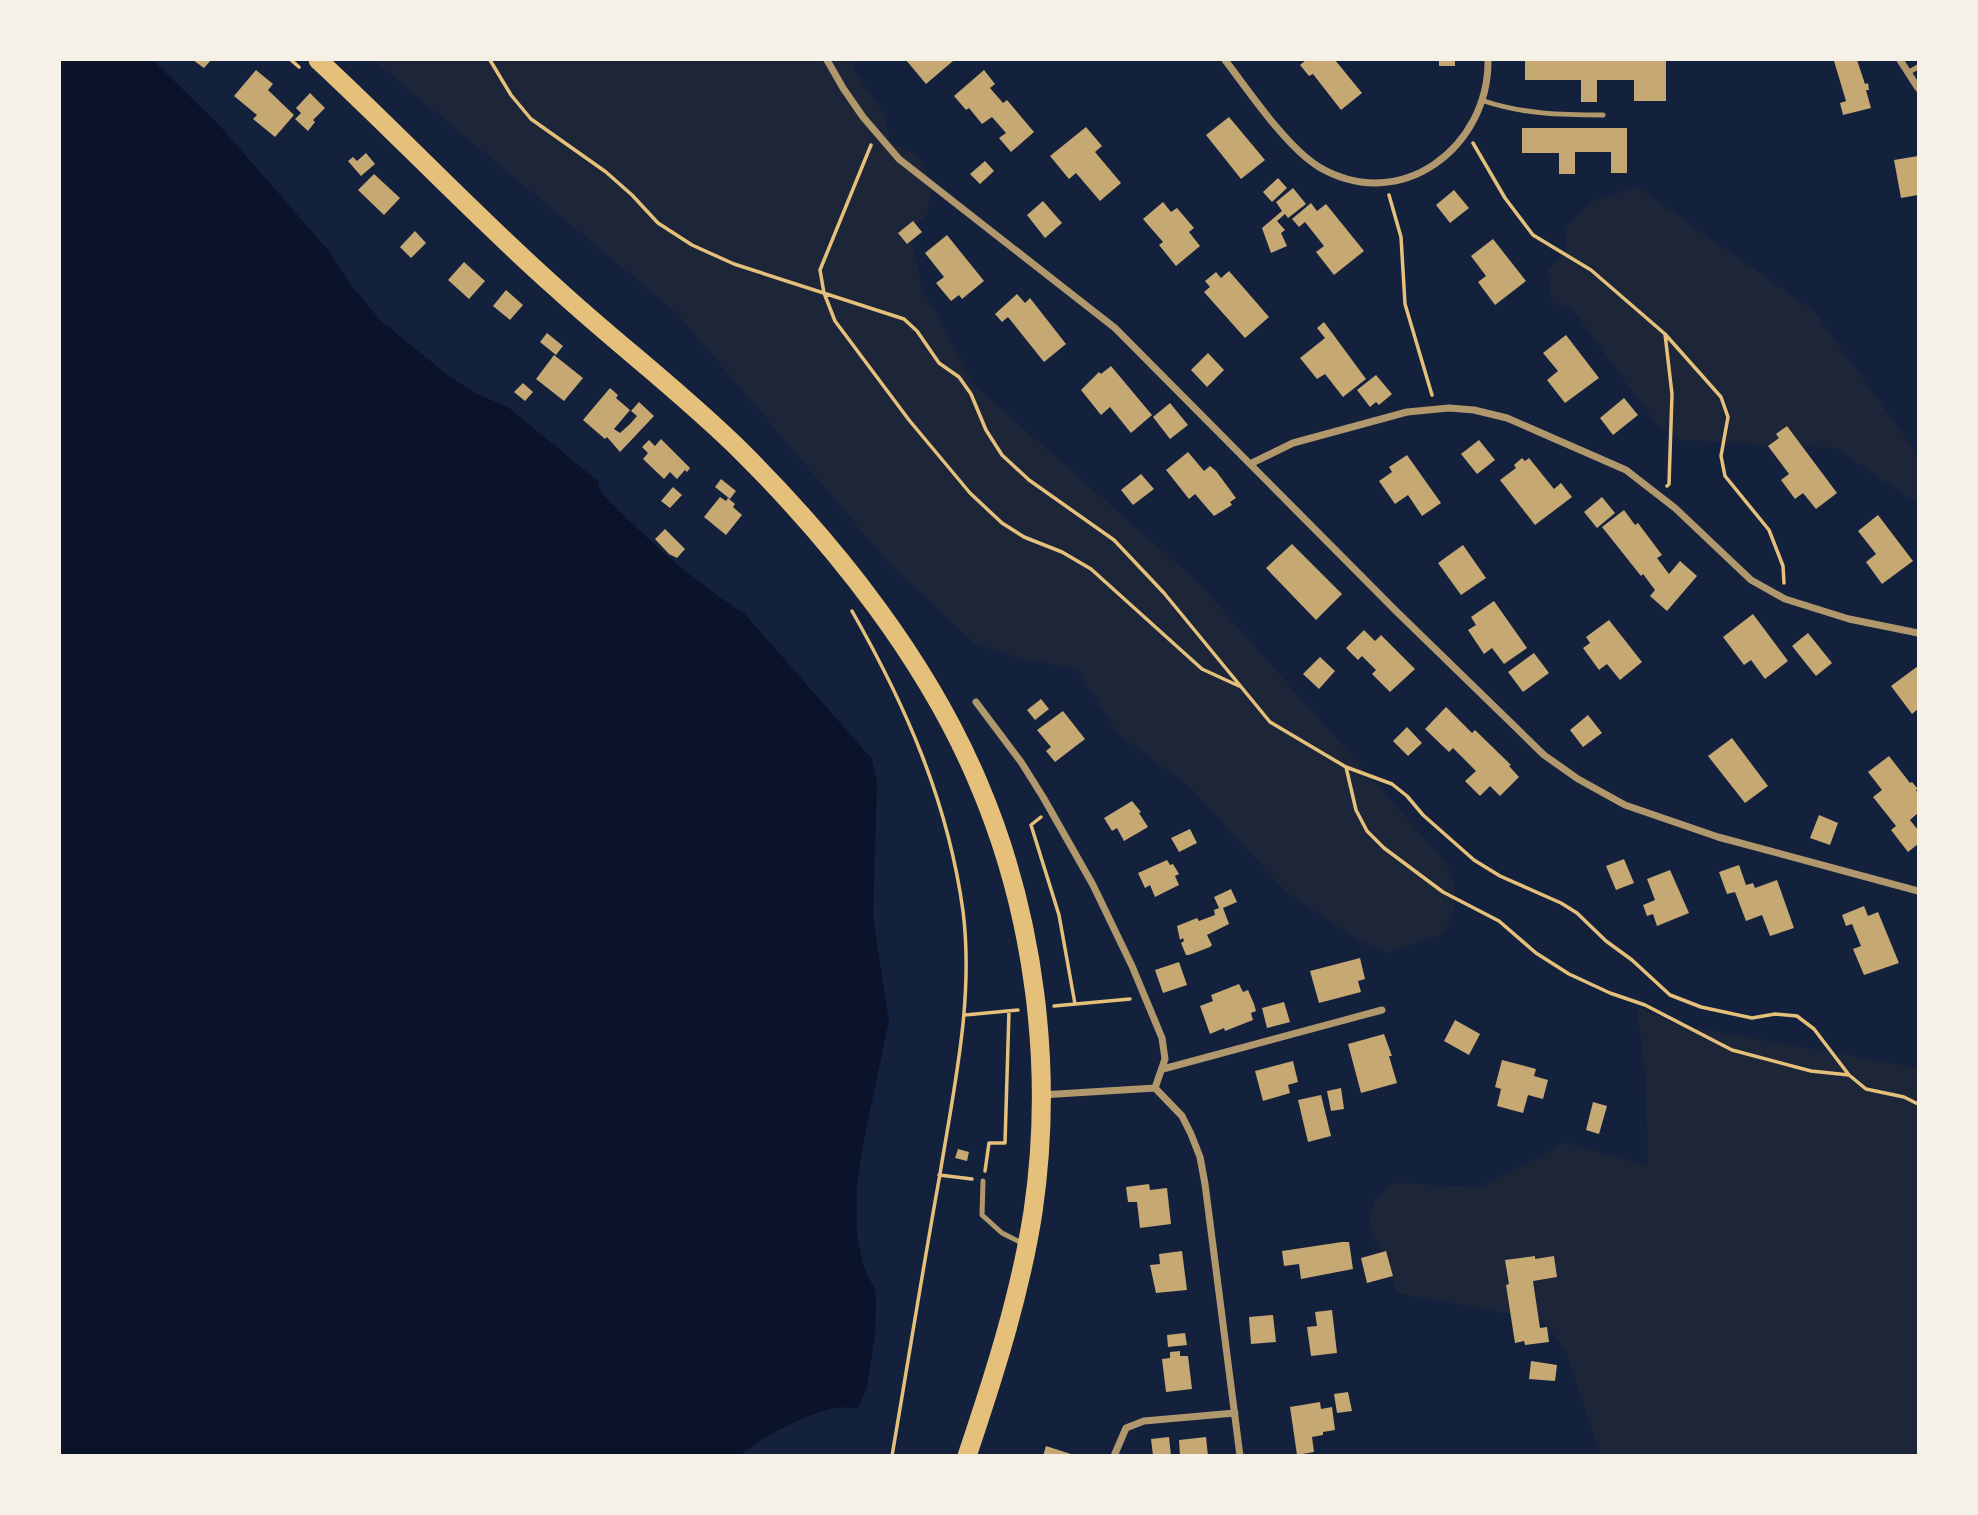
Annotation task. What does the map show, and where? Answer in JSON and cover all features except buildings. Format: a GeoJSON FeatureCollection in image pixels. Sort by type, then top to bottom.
{"type":"FeatureCollection","features":[{"type":"Feature","properties":{"kind":"highway"},"geometry":{"type":"LineString","coordinates":[[309,64],[744,454],[830,550],[889,624],[939,703],[979,783],[1009,868],[1021,917],[1036,1008],[1040,1095],[1036,1182],[1027,1245],[996,1368],[967,1455]]}},
{"type":"Feature","properties":{"kind":"street"},"geometry":{"type":"LineString","coordinates":[[827,60],[843,88],[899,159],[1115,328],[1544,755],[1577,779],[1625,805],[1717,836],[1919,891]]}},
{"type":"Feature","properties":{"kind":"street"},"geometry":{"type":"LineString","coordinates":[[1225,60],[1278,128],[1319,167],[1363,181],[1386,183],[1433,166],[1453,150],[1467,133],[1484,101],[1488,60]]}},
{"type":"Feature","properties":{"kind":"street"},"geometry":{"type":"LineString","coordinates":[[1900,60],[1919,89]]}},
{"type":"Feature","properties":{"kind":"street"},"geometry":{"type":"LineString","coordinates":[[1250,464],[1293,443],[1407,412],[1474,410],[1507,418],[1626,470],[1675,508],[1751,580],[1785,599],[1849,619],[1919,634]]}},
{"type":"Feature","properties":{"kind":"street"},"geometry":{"type":"LineString","coordinates":[[976,702],[1021,762],[1093,885],[1152,1010],[1162,1038],[1165,1059],[1156,1088]]}},
{"type":"Feature","properties":{"kind":"street"},"geometry":{"type":"LineString","coordinates":[[1163,1069],[1382,1010]]}},
{"type":"Feature","properties":{"kind":"street"},"geometry":{"type":"LineString","coordinates":[[1040,1095],[1156,1088]]}},
{"type":"Feature","properties":{"kind":"street"},"geometry":{"type":"LineString","coordinates":[[1156,1088],[1182,1116],[1200,1157],[1240,1455]]}},
{"type":"Feature","properties":{"kind":"street"},"geometry":{"type":"LineString","coordinates":[[1114,1455],[1126,1428],[1144,1421],[1235,1413]]}},
{"type":"Feature","properties":{"kind":"lane"},"geometry":{"type":"LineString","coordinates":[[1909,72],[1919,67]]}},
{"type":"Feature","properties":{"kind":"lane"},"geometry":{"type":"LineString","coordinates":[[1484,101],[1505,108],[1553,115],[1603,115]]}},
{"type":"Feature","properties":{"kind":"lane"},"geometry":{"type":"LineString","coordinates":[[984,1181],[982,1215],[1002,1233],[1027,1245]]}},
{"type":"Feature","properties":{"kind":"path"},"geometry":{"type":"LineString","coordinates":[[291,60],[309,64]]}},
{"type":"Feature","properties":{"kind":"path"},"geometry":{"type":"LineString","coordinates":[[490,60],[511,95],[531,118],[606,173],[632,195],[658,223],[692,245],[734,264],[904,318],[918,331],[939,363],[959,377],[971,394],[986,430],[1002,455],[1029,480],[1114,541],[1164,593],[1270,722],[1346,768],[1392,784],[1474,860],[1500,876],[1577,913],[1670,995],[1701,1007],[1752,1018],[1775,1014],[1797,1016],[1814,1029],[1849,1075],[1866,1089],[1904,1097],[1919,1104]]}},
{"type":"Feature","properties":{"kind":"path"},"geometry":{"type":"LineString","coordinates":[[877,133],[820,270],[824,293],[835,321],[909,420],[970,493],[994,516],[1024,537],[1062,552],[1091,569],[1202,668],[1241,687]]}},
{"type":"Feature","properties":{"kind":"path"},"geometry":{"type":"LineString","coordinates":[[1467,133],[1505,198],[1533,235],[1591,270],[1665,334],[1721,397],[1728,417],[1721,456],[1725,476],[1769,530],[1783,566],[1785,599]]}},
{"type":"Feature","properties":{"kind":"path"},"geometry":{"type":"LineString","coordinates":[[1386,183],[1401,237],[1405,304],[1437,410]]}},
{"type":"Feature","properties":{"kind":"path"},"geometry":{"type":"LineString","coordinates":[[1658,496],[1669,484],[1672,394],[1665,334]]}},
{"type":"Feature","properties":{"kind":"path"},"geometry":{"type":"LineString","coordinates":[[851,610],[882,664],[917,741],[949,834],[960,890],[966,957],[965,1015],[956,1079],[892,1455]]}},
{"type":"Feature","properties":{"kind":"path"},"geometry":{"type":"LineString","coordinates":[[1346,768],[1356,810],[1367,831],[1384,848],[1443,892],[1499,921],[1536,953],[1569,974],[1611,993],[1645,1004],[1732,1050],[1811,1071],[1849,1075]]}},
{"type":"Feature","properties":{"kind":"path"},"geometry":{"type":"LineString","coordinates":[[1050,810],[1031,825],[1059,915],[1075,1004]]}},
{"type":"Feature","properties":{"kind":"path"},"geometry":{"type":"LineString","coordinates":[[939,1175],[984,1181],[989,1143],[1005,1143],[1009,1011]]}},
{"type":"Feature","properties":{"kind":"shaded area"},"geometry":{"type":"Polygon","coordinates":[[[60,60],[153,60],[220,126],[328,250],[351,285],[381,321],[449,376],[477,394],[508,407],[599,482],[599,490],[650,540],[706,587],[745,614],[872,759],[877,783],[873,917],[889,1021],[857,1184],[857,1235],[863,1265],[875,1290],[876,1302],[875,1333],[867,1388],[858,1408],[825,1410],[799,1420],[741,1455],[60,1455],[60,60]]]}},
{"type":"Feature","properties":{"kind":"shaded area"},"geometry":{"type":"Polygon","coordinates":[[[373,60],[854,60],[854,70],[885,116],[890,142],[918,156],[928,174],[931,194],[927,214],[910,233],[923,293],[975,386],[1198,582],[1443,859],[1455,888],[1455,905],[1443,934],[1388,953],[1367,945],[1286,892],[1188,785],[1118,734],[1077,669],[1022,659],[974,643],[887,561],[677,313],[373,60]]]}},
{"type":"Feature","properties":{"kind":"shaded area"},"geometry":{"type":"Polygon","coordinates":[[[1637,187],[1814,311],[1918,455],[1918,504],[1835,448],[1680,440],[1658,426],[1572,309],[1552,302],[1548,271],[1567,249],[1566,228],[1589,203],[1637,187]]]}},
{"type":"Feature","properties":{"kind":"shaded area"},"geometry":{"type":"Polygon","coordinates":[[[1637,1007],[1679,1025],[1918,1068],[1918,1455],[1600,1455],[1565,1349],[1542,1320],[1397,1293],[1381,1251],[1368,1227],[1375,1200],[1393,1183],[1480,1187],[1565,1142],[1648,1166],[1646,1083],[1637,1007]]]}}]}
